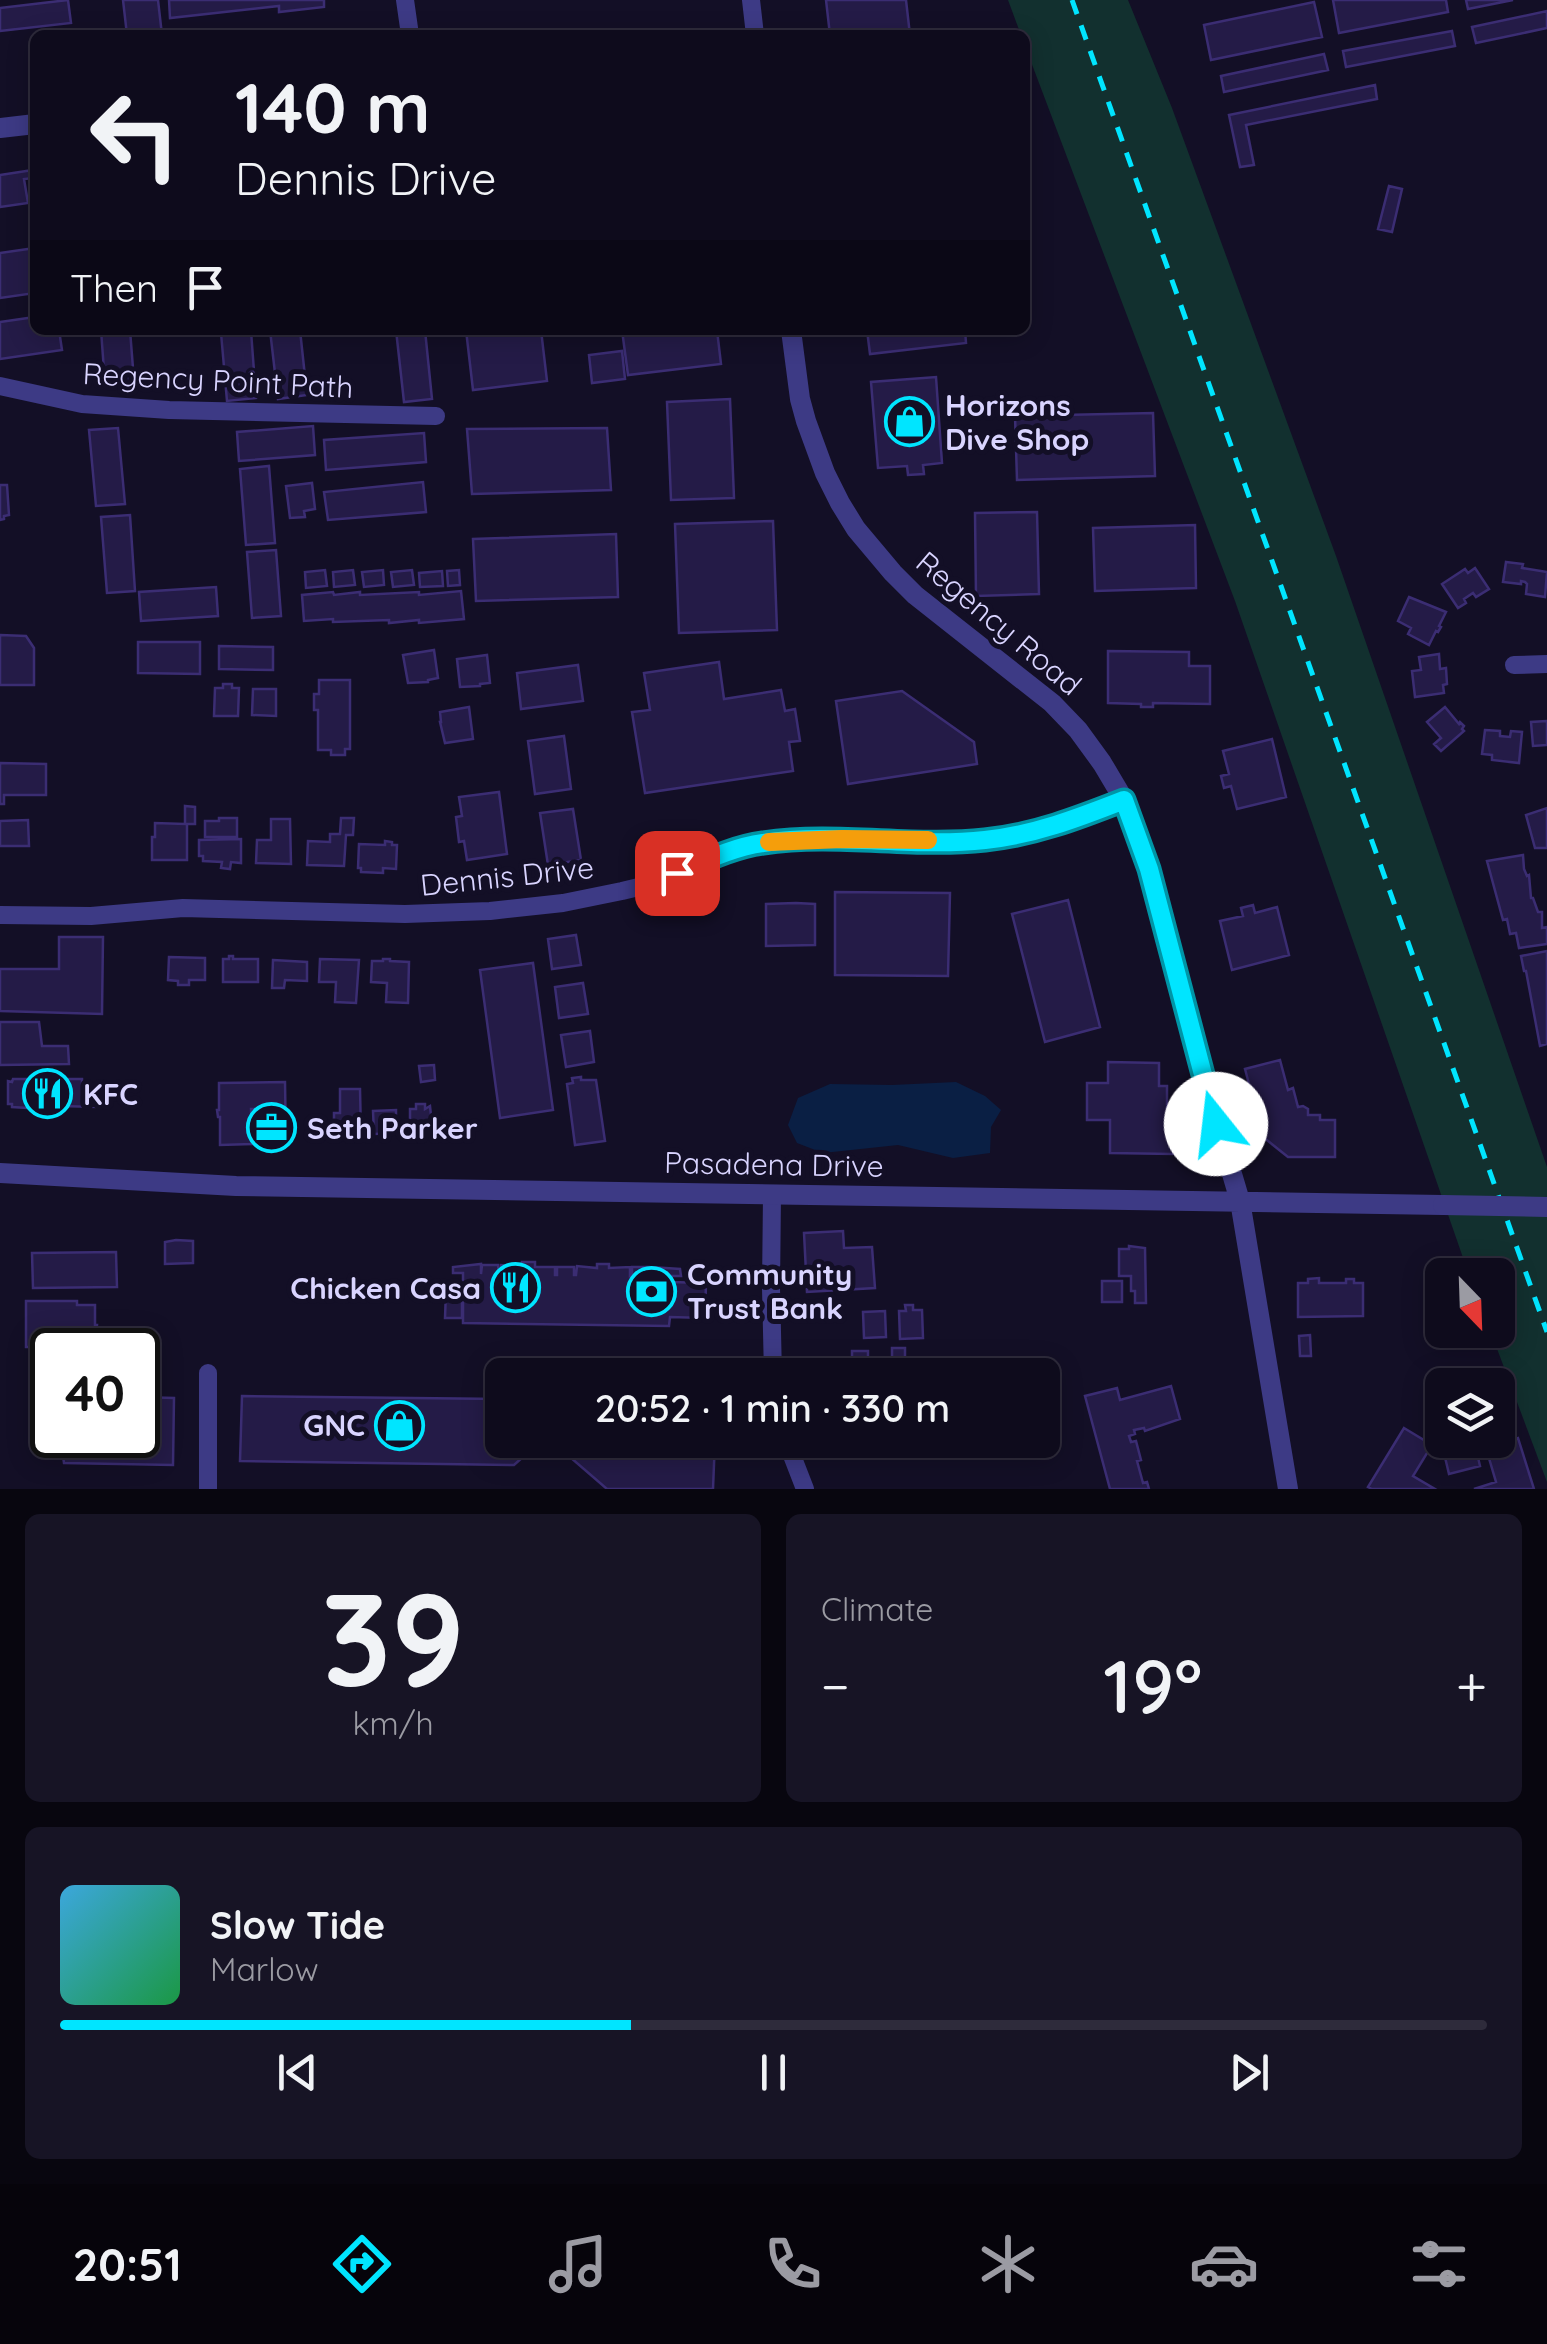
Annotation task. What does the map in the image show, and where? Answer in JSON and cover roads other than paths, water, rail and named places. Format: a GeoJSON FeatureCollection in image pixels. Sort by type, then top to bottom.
{"type":"FeatureCollection","features":[{"type":"Feature","properties":{"kind":"street"},"geometry":{"type":"LineString","coordinates":[[405,0],[409,30]]}},
{"type":"Feature","properties":{"kind":"street"},"geometry":{"type":"LineString","coordinates":[[751,0],[754,30]]}},
{"type":"Feature","properties":{"kind":"street"},"geometry":{"type":"LineString","coordinates":[[0,128],[30,125]]}},
{"type":"Feature","properties":{"kind":"street","name":"Regency Road"},"geometry":{"type":"LineString","coordinates":[[792,335],[806,421],[825,472],[856,529],[916,595],[1052,703],[1078,730],[1124,800],[1149,869],[1200,1068],[1240,1201],[1288,1489]]}},
{"type":"Feature","properties":{"kind":"street","name":"Regency Point Path"},"geometry":{"type":"LineString","coordinates":[[0,386],[82,404],[169,410],[436,416]]}},
{"type":"Feature","properties":{"kind":"street"},"geometry":{"type":"LineString","coordinates":[[1514,664],[1547,664]]}},
{"type":"Feature","properties":{"kind":"street","name":"Dennis Drive"},"geometry":{"type":"LineString","coordinates":[[0,914],[91,916],[184,908],[406,914],[490,911],[563,903],[647,885],[737,848],[764,843],[982,840],[1050,828],[1124,800]]}},
{"type":"Feature","properties":{"kind":"street","name":"Pasadena Drive"},"geometry":{"type":"LineString","coordinates":[[0,1173],[236,1186],[1547,1207]]}},
{"type":"Feature","properties":{"kind":"street"},"geometry":{"type":"LineString","coordinates":[[772,1194],[773,1358]]}},
{"type":"Feature","properties":{"kind":"street"},"geometry":{"type":"LineString","coordinates":[[208,1373],[208,1489]]}},
{"type":"Feature","properties":{"kind":"street"},"geometry":{"type":"LineString","coordinates":[[793,1458],[805,1489]]}},
{"type":"Feature","properties":{"kind":"water"},"geometry":{"type":"Polygon","coordinates":[[[956,1082],[985,1096],[1001,1110],[991,1127],[990,1153],[953,1158],[898,1145],[823,1153],[797,1143],[788,1125],[798,1098],[830,1084],[956,1082]]]}},
{"type":"Feature","properties":{"kind":"railway"},"geometry":{"type":"LineString","coordinates":[[1072,0],[1547,1332]]}},
{"type":"Feature","properties":{"kind":"place","name":"Horizons Dive Shop"},"geometry":{"type":"Point","coordinates":[910,422]}},
{"type":"Feature","properties":{"kind":"place","name":"KFC"},"geometry":{"type":"Point","coordinates":[48,1094]}},
{"type":"Feature","properties":{"kind":"place","name":"Seth Parker"},"geometry":{"type":"Point","coordinates":[272,1128]}},
{"type":"Feature","properties":{"kind":"place","name":"Chicken Casa"},"geometry":{"type":"Point","coordinates":[516,1288]}},
{"type":"Feature","properties":{"kind":"place","name":"Community Trust Bank"},"geometry":{"type":"Point","coordinates":[652,1291]}},
{"type":"Feature","properties":{"kind":"place","name":"GNC"},"geometry":{"type":"Point","coordinates":[400,1425]}}]}
